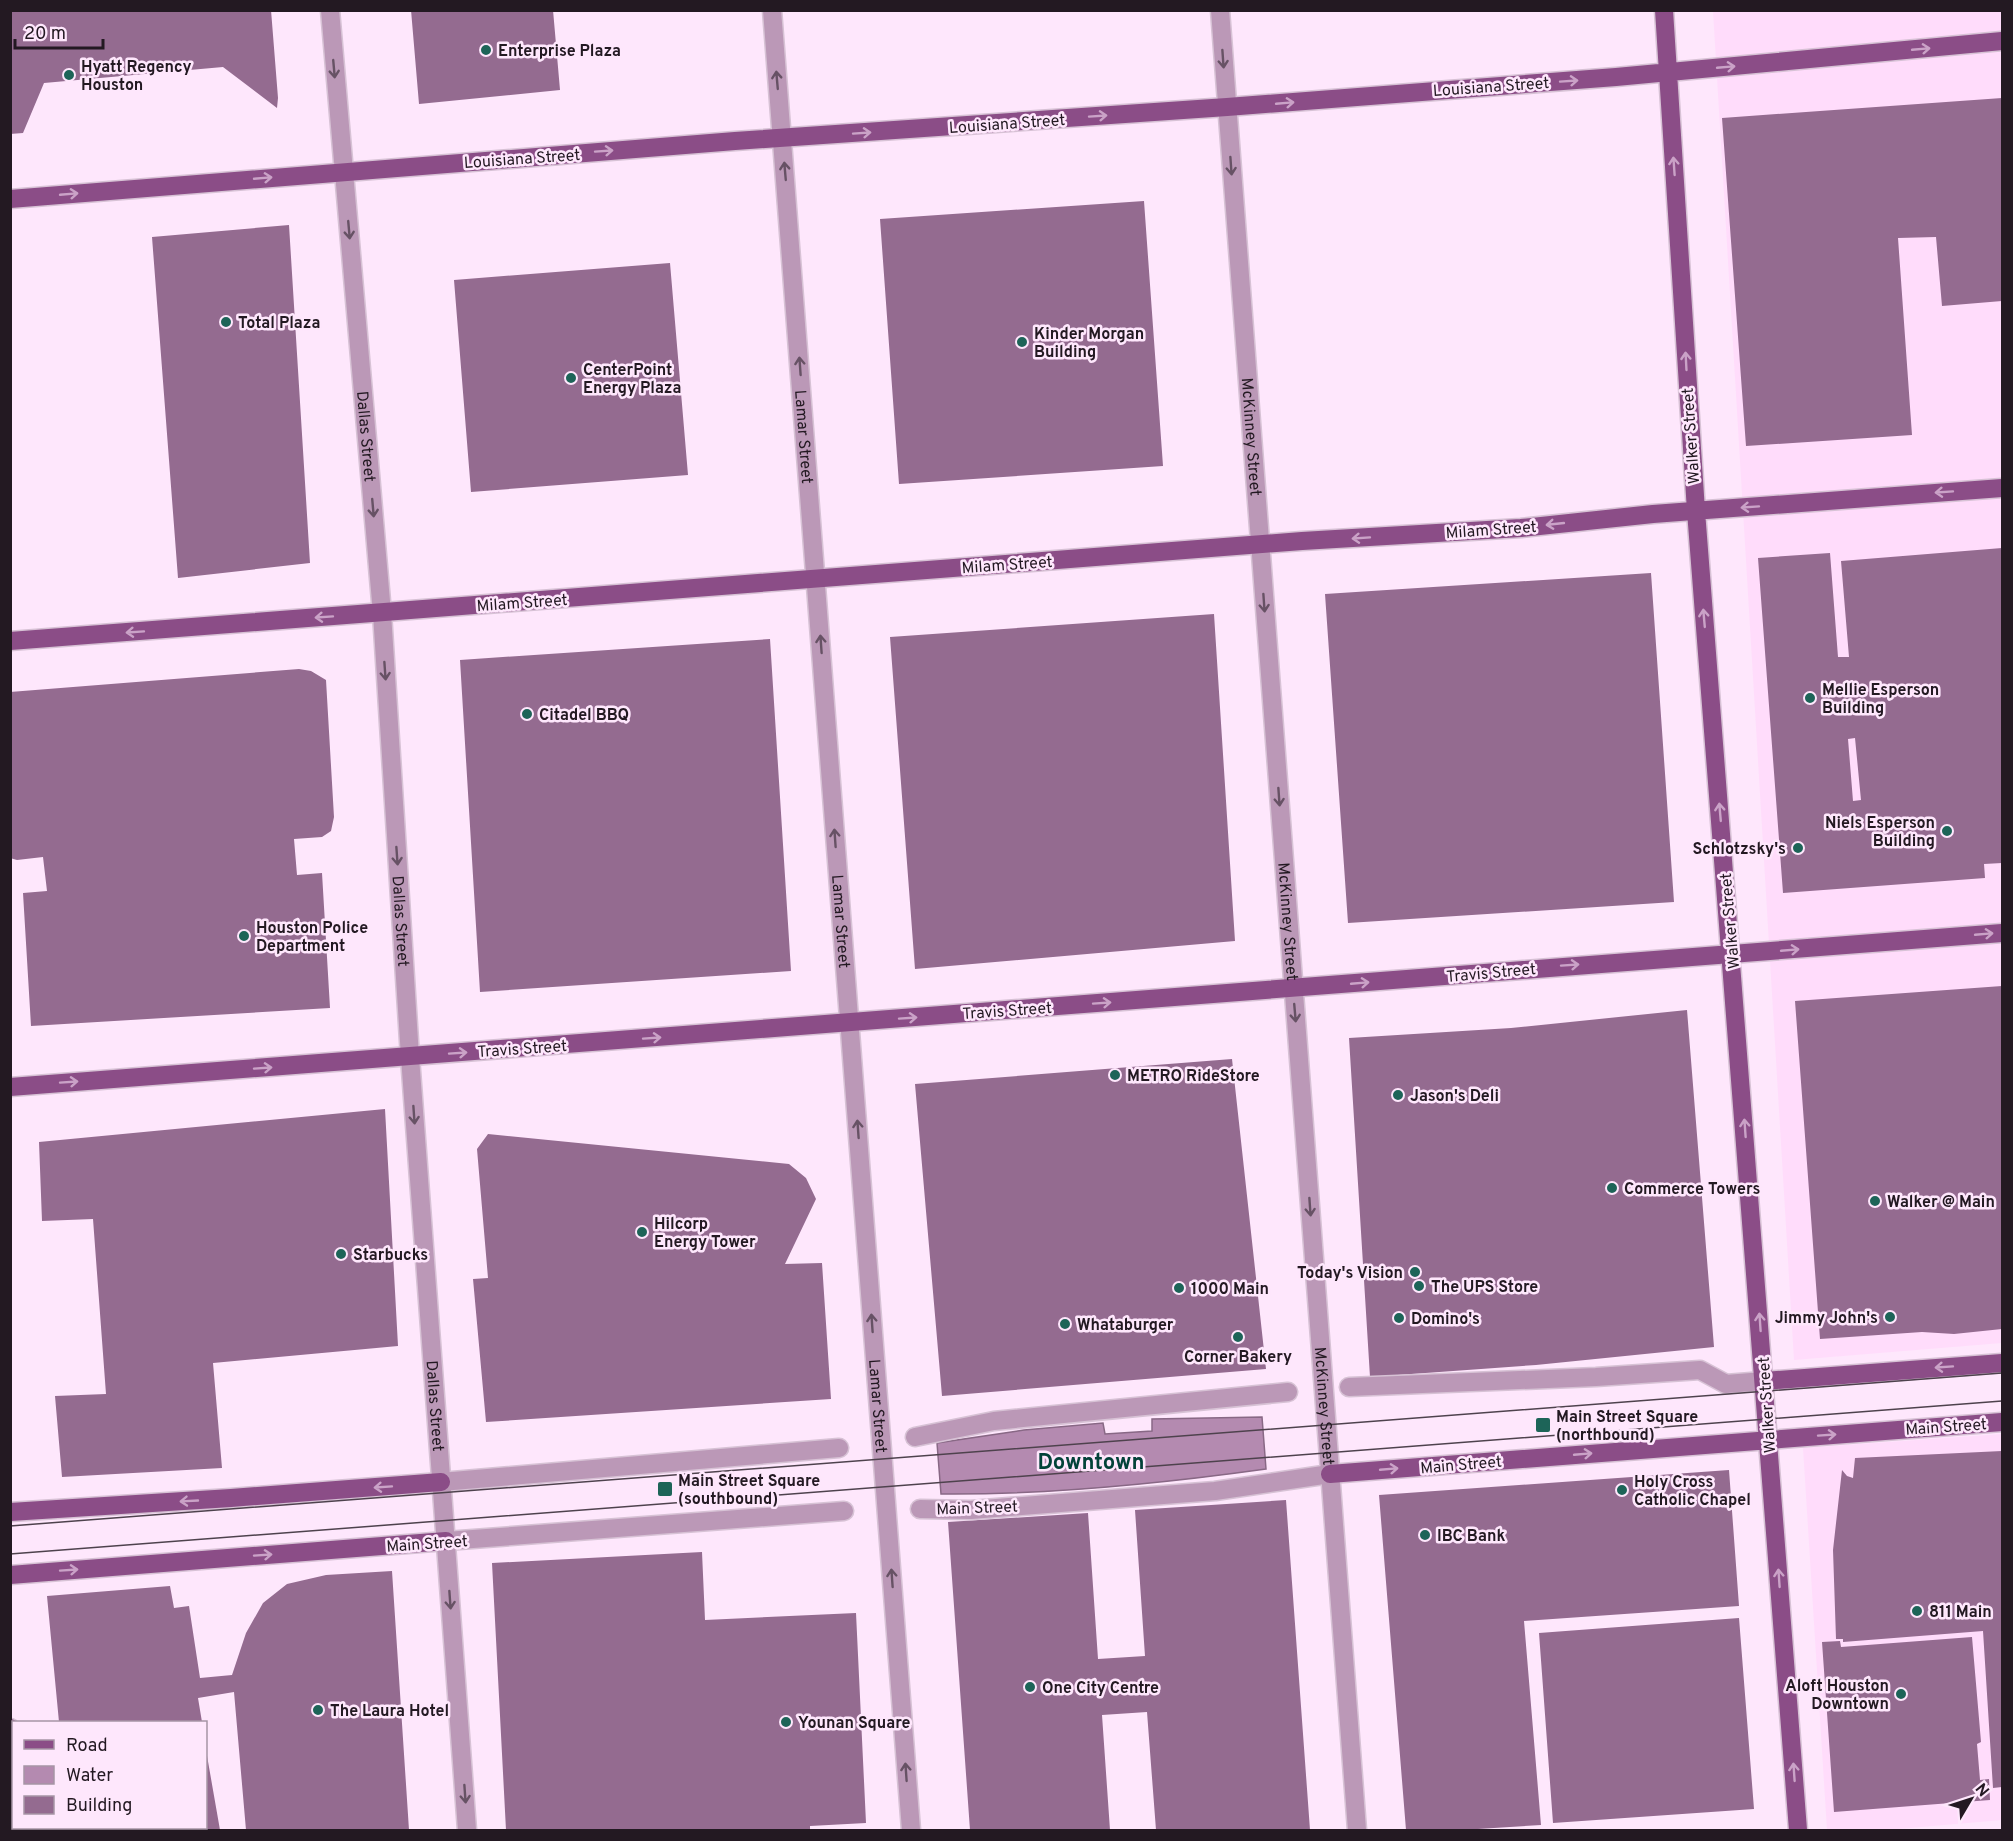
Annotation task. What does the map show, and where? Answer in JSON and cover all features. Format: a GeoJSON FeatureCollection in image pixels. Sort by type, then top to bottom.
{"type":"FeatureCollection","features":[{"type":"Feature","properties":{"kind":"main road","name":"Walker Street"},"geometry":{"type":"LineString","coordinates":[[1664,10],[1696,511],[1798,1830]]}},
{"type":"Feature","properties":{"kind":"main road","name":"Louisiana Street"},"geometry":{"type":"LineString","coordinates":[[10,199],[344,171],[1668,73],[2002,41]]}},
{"type":"Feature","properties":{"kind":"main road","name":"Milam Street"},"geometry":{"type":"LineString","coordinates":[[10,641],[1260,545],[1521,528],[1696,511],[2002,488]]}},
{"type":"Feature","properties":{"kind":"main road","name":"Travis Street"},"geometry":{"type":"LineString","coordinates":[[10,1087],[2002,933]]}},
{"type":"Feature","properties":{"kind":"main road"},"geometry":{"type":"LineString","coordinates":[[1764,1381],[2002,1363]]}},
{"type":"Feature","properties":{"kind":"main road","name":"Main Street"},"geometry":{"type":"LineString","coordinates":[[1330,1474],[2002,1422]]}},
{"type":"Feature","properties":{"kind":"main road"},"geometry":{"type":"LineString","coordinates":[[10,1512],[441,1482]]}},
{"type":"Feature","properties":{"kind":"main road","name":"Main Street"},"geometry":{"type":"LineString","coordinates":[[10,1575],[446,1541]]}},
{"type":"Feature","properties":{"kind":"main road"},"geometry":{"type":"LineString","coordinates":[[10,1728],[12,1748]]}},
{"type":"Feature","properties":{"kind":"street","name":"Dallas Street"},"geometry":{"type":"LineString","coordinates":[[330,10],[382,613],[410,1057],[467,1830]]}},
{"type":"Feature","properties":{"kind":"street","name":"Lamar Street"},"geometry":{"type":"LineString","coordinates":[[772,10],[910,1830]]}},
{"type":"Feature","properties":{"kind":"street","name":"McKinney Street"},"geometry":{"type":"LineString","coordinates":[[1220,10],[1357,1830]]}},
{"type":"Feature","properties":{"kind":"street"},"geometry":{"type":"LineString","coordinates":[[1349,1387],[1596,1377],[1700,1370],[1726,1384],[1764,1381]]}},
{"type":"Feature","properties":{"kind":"street"},"geometry":{"type":"LineString","coordinates":[[915,1437],[994,1421],[1288,1392]]}},
{"type":"Feature","properties":{"kind":"street"},"geometry":{"type":"LineString","coordinates":[[441,1482],[839,1448]]}},
{"type":"Feature","properties":{"kind":"street","name":"Main Street"},"geometry":{"type":"LineString","coordinates":[[920,1509],[971,1510],[1215,1491],[1330,1474]]}},
{"type":"Feature","properties":{"kind":"street","name":"Main Street"},"geometry":{"type":"LineString","coordinates":[[446,1541],[844,1511]]}},
{"type":"Feature","properties":{"kind":"shaded area"},"geometry":{"type":"Polygon","coordinates":[[[1713,11],[2002,11],[2002,1343],[1794,1360],[1713,11]]]}},
{"type":"Feature","properties":{"kind":"shaded area"},"geometry":{"type":"Polygon","coordinates":[[[2002,1434],[2002,1820],[1887,1830],[1827,1830],[1803,1448],[2002,1434]]]}},
{"type":"Feature","properties":{"kind":"water"},"geometry":{"type":"Polygon","coordinates":[[[1262,1417],[1266,1469],[1104,1488],[1022,1493],[941,1494],[937,1443],[1024,1430],[1103,1423],[1105,1434],[1152,1431],[1152,1419],[1262,1417]]]}},
{"type":"Feature","properties":{"kind":"building","name":"Hyatt Regency Houston"},"geometry":{"type":"Polygon","coordinates":[[[10,10],[271,10],[277,108],[223,67],[44,83],[23,133],[10,134],[10,10]]]}},
{"type":"Feature","properties":{"kind":"building","name":"Enterprise Plaza"},"geometry":{"type":"Polygon","coordinates":[[[411,10],[553,10],[560,90],[419,104],[411,10]]]}},
{"type":"Feature","properties":{"kind":"building"},"geometry":{"type":"Polygon","coordinates":[[[2002,98],[2002,301],[1942,306],[1936,237],[1898,238],[1912,435],[1746,446],[1722,118],[2002,98]]]}},
{"type":"Feature","properties":{"kind":"building","name":"Kinder Morgan Building"},"geometry":{"type":"Polygon","coordinates":[[[1144,201],[1163,466],[899,484],[880,219],[1144,201]]]}},
{"type":"Feature","properties":{"kind":"building","name":"Total Plaza"},"geometry":{"type":"Polygon","coordinates":[[[289,225],[310,563],[178,578],[152,237],[289,225]]]}},
{"type":"Feature","properties":{"kind":"building","name":"CenterPoint Energy Plaza"},"geometry":{"type":"Polygon","coordinates":[[[670,263],[688,475],[471,492],[454,280],[670,263]]]}},
{"type":"Feature","properties":{"kind":"building"},"geometry":{"type":"Polygon","coordinates":[[[2002,548],[2002,863],[1984,864],[1985,878],[1783,893],[1758,558],[1830,553],[1838,657],[1849,657],[1841,561],[2002,548]],[[1855,738],[1848,739],[1853,801],[1861,800],[1855,738]]]}},
{"type":"Feature","properties":{"kind":"building"},"geometry":{"type":"Polygon","coordinates":[[[1651,573],[1674,902],[1348,923],[1325,594],[1651,573]]]}},
{"type":"Feature","properties":{"kind":"building"},"geometry":{"type":"Polygon","coordinates":[[[1214,614],[1235,941],[915,969],[890,637],[1214,614]]]}},
{"type":"Feature","properties":{"kind":"building"},"geometry":{"type":"Polygon","coordinates":[[[770,639],[791,971],[480,992],[460,660],[770,639]]]}},
{"type":"Feature","properties":{"kind":"building"},"geometry":{"type":"Polygon","coordinates":[[[299,669],[311,671],[326,680],[334,817],[331,831],[322,837],[294,839],[297,875],[322,873],[330,1008],[31,1026],[23,893],[47,891],[43,857],[17,860],[10,858],[10,692],[299,669]]]}},
{"type":"Feature","properties":{"kind":"building","name":"Walker @ Main"},"geometry":{"type":"Polygon","coordinates":[[[2002,986],[2002,1329],[1954,1334],[1922,1332],[1820,1339],[1795,1001],[2002,986]]]}},
{"type":"Feature","properties":{"kind":"building"},"geometry":{"type":"Polygon","coordinates":[[[1687,1010],[1714,1347],[1536,1365],[1370,1377],[1349,1038],[1511,1028],[1687,1010]]]}},
{"type":"Feature","properties":{"kind":"building"},"geometry":{"type":"Polygon","coordinates":[[[1232,1059],[1266,1369],[942,1396],[915,1084],[1232,1059]]]}},
{"type":"Feature","properties":{"kind":"building"},"geometry":{"type":"Polygon","coordinates":[[[385,1109],[398,1346],[213,1363],[222,1468],[62,1477],[55,1396],[106,1394],[93,1219],[42,1221],[39,1142],[385,1109]]]}},
{"type":"Feature","properties":{"kind":"building"},"geometry":{"type":"Polygon","coordinates":[[[488,1134],[789,1164],[806,1178],[816,1199],[785,1264],[822,1263],[831,1399],[486,1422],[473,1279],[488,1278],[477,1149],[488,1134]]]}},
{"type":"Feature","properties":{"kind":"building","name":"811 Main"},"geometry":{"type":"Polygon","coordinates":[[[2002,1451],[2002,1787],[1993,1788],[1983,1631],[1843,1642],[1843,1639],[1836,1639],[1833,1550],[1842,1470],[1847,1476],[1853,1478],[1855,1458],[2002,1451]]]}},
{"type":"Feature","properties":{"kind":"building"},"geometry":{"type":"Polygon","coordinates":[[[1729,1470],[1739,1606],[1524,1621],[1541,1825],[1462,1830],[1406,1830],[1379,1495],[1729,1470]]]}},
{"type":"Feature","properties":{"kind":"building"},"geometry":{"type":"Polygon","coordinates":[[[1286,1500],[1310,1830],[1156,1830],[1147,1712],[1102,1715],[1110,1830],[970,1830],[948,1522],[1088,1513],[1098,1659],[1145,1656],[1135,1510],[1286,1500]]]}},
{"type":"Feature","properties":{"kind":"building"},"geometry":{"type":"Polygon","coordinates":[[[702,1552],[705,1620],[856,1613],[866,1823],[810,1826],[810,1830],[506,1830],[492,1563],[702,1552]]]}},
{"type":"Feature","properties":{"kind":"building","name":"The Laura Hotel"},"geometry":{"type":"Polygon","coordinates":[[[392,1571],[409,1830],[246,1830],[234,1692],[198,1698],[202,1721],[59,1721],[47,1596],[170,1586],[174,1608],[189,1606],[200,1678],[232,1675],[246,1633],[263,1603],[287,1584],[326,1575],[392,1571]]]}},
{"type":"Feature","properties":{"kind":"building"},"geometry":{"type":"Polygon","coordinates":[[[1739,1618],[1754,1809],[1553,1823],[1539,1633],[1739,1618]]]}},
{"type":"Feature","properties":{"kind":"building","name":"Aloft Houston Downtown"},"geometry":{"type":"Polygon","coordinates":[[[1972,1637],[1981,1742],[1977,1744],[1980,1780],[1989,1779],[1990,1800],[1834,1812],[1822,1642],[1840,1641],[1841,1647],[1972,1637]]]}},
{"type":"Feature","properties":{"kind":"building"},"geometry":{"type":"Polygon","coordinates":[[[207,1756],[220,1830],[69,1830],[207,1829],[207,1756]]]}},
{"type":"Feature","properties":{"kind":"tram line"},"geometry":{"type":"LineString","coordinates":[[10,1526],[2002,1373]]}},
{"type":"Feature","properties":{"kind":"tram line"},"geometry":{"type":"LineString","coordinates":[[10,1554],[2002,1401]]}},
{"type":"Feature","properties":{"kind":"place","name":"Enterprise Plaza"},"geometry":{"type":"Point","coordinates":[486,50]}},
{"type":"Feature","properties":{"kind":"place","name":"Hyatt Regency Houston"},"geometry":{"type":"Point","coordinates":[69,75]}},
{"type":"Feature","properties":{"kind":"place","name":"Total Plaza"},"geometry":{"type":"Point","coordinates":[226,322]}},
{"type":"Feature","properties":{"kind":"place","name":"Kinder Morgan Building"},"geometry":{"type":"Point","coordinates":[1022,342]}},
{"type":"Feature","properties":{"kind":"place","name":"CenterPoint Energy Plaza"},"geometry":{"type":"Point","coordinates":[571,378]}},
{"type":"Feature","properties":{"kind":"place","name":"Mellie Esperson Building"},"geometry":{"type":"Point","coordinates":[1810,698]}},
{"type":"Feature","properties":{"kind":"place","name":"Citadel BBQ"},"geometry":{"type":"Point","coordinates":[527,714]}},
{"type":"Feature","properties":{"kind":"place","name":"Niels Esperson Building"},"geometry":{"type":"Point","coordinates":[1947,831]}},
{"type":"Feature","properties":{"kind":"place","name":"Schlotzsky's"},"geometry":{"type":"Point","coordinates":[1798,848]}},
{"type":"Feature","properties":{"kind":"place","name":"Houston Police Department"},"geometry":{"type":"Point","coordinates":[244,936]}},
{"type":"Feature","properties":{"kind":"place","name":"METRO RideStore"},"geometry":{"type":"Point","coordinates":[1115,1075]}},
{"type":"Feature","properties":{"kind":"place","name":"Jason's Deli"},"geometry":{"type":"Point","coordinates":[1398,1095]}},
{"type":"Feature","properties":{"kind":"place","name":"Commerce Towers"},"geometry":{"type":"Point","coordinates":[1612,1188]}},
{"type":"Feature","properties":{"kind":"place","name":"Walker @ Main"},"geometry":{"type":"Point","coordinates":[1875,1201]}},
{"type":"Feature","properties":{"kind":"place","name":"Hilcorp Energy Tower"},"geometry":{"type":"Point","coordinates":[642,1232]}},
{"type":"Feature","properties":{"kind":"place","name":"Starbucks"},"geometry":{"type":"Point","coordinates":[341,1254]}},
{"type":"Feature","properties":{"kind":"place","name":"Today's Vision"},"geometry":{"type":"Point","coordinates":[1415,1272]}},
{"type":"Feature","properties":{"kind":"place","name":"The UPS Store"},"geometry":{"type":"Point","coordinates":[1419,1286]}},
{"type":"Feature","properties":{"kind":"place","name":"1000 Main"},"geometry":{"type":"Point","coordinates":[1179,1288]}},
{"type":"Feature","properties":{"kind":"place","name":"Jimmy John's"},"geometry":{"type":"Point","coordinates":[1890,1317]}},
{"type":"Feature","properties":{"kind":"place","name":"Domino's"},"geometry":{"type":"Point","coordinates":[1399,1318]}},
{"type":"Feature","properties":{"kind":"place","name":"Whataburger"},"geometry":{"type":"Point","coordinates":[1065,1324]}},
{"type":"Feature","properties":{"kind":"place","name":"Corner Bakery"},"geometry":{"type":"Point","coordinates":[1238,1337]}},
{"type":"Feature","properties":{"kind":"place","name":"Main Street Square (northbound)"},"geometry":{"type":"Point","coordinates":[1543,1425]}},
{"type":"Feature","properties":{"kind":"place","name":"Main Street Square (southbound)"},"geometry":{"type":"Point","coordinates":[665,1489]}},
{"type":"Feature","properties":{"kind":"place","name":"Holy Cross Catholic Chapel"},"geometry":{"type":"Point","coordinates":[1622,1490]}},
{"type":"Feature","properties":{"kind":"place","name":"IBC Bank"},"geometry":{"type":"Point","coordinates":[1425,1535]}},
{"type":"Feature","properties":{"kind":"place","name":"811 Main"},"geometry":{"type":"Point","coordinates":[1917,1611]}},
{"type":"Feature","properties":{"kind":"place","name":"One City Centre"},"geometry":{"type":"Point","coordinates":[1030,1687]}},
{"type":"Feature","properties":{"kind":"place","name":"Aloft Houston Downtown"},"geometry":{"type":"Point","coordinates":[1901,1694]}},
{"type":"Feature","properties":{"kind":"place","name":"The Laura Hotel"},"geometry":{"type":"Point","coordinates":[318,1710]}},
{"type":"Feature","properties":{"kind":"place","name":"Younan Square"},"geometry":{"type":"Point","coordinates":[786,1722]}},
{"type":"Feature","properties":{"kind":"district","name":"Downtown"},"geometry":{"type":"Point","coordinates":[1091,1461]}}]}
